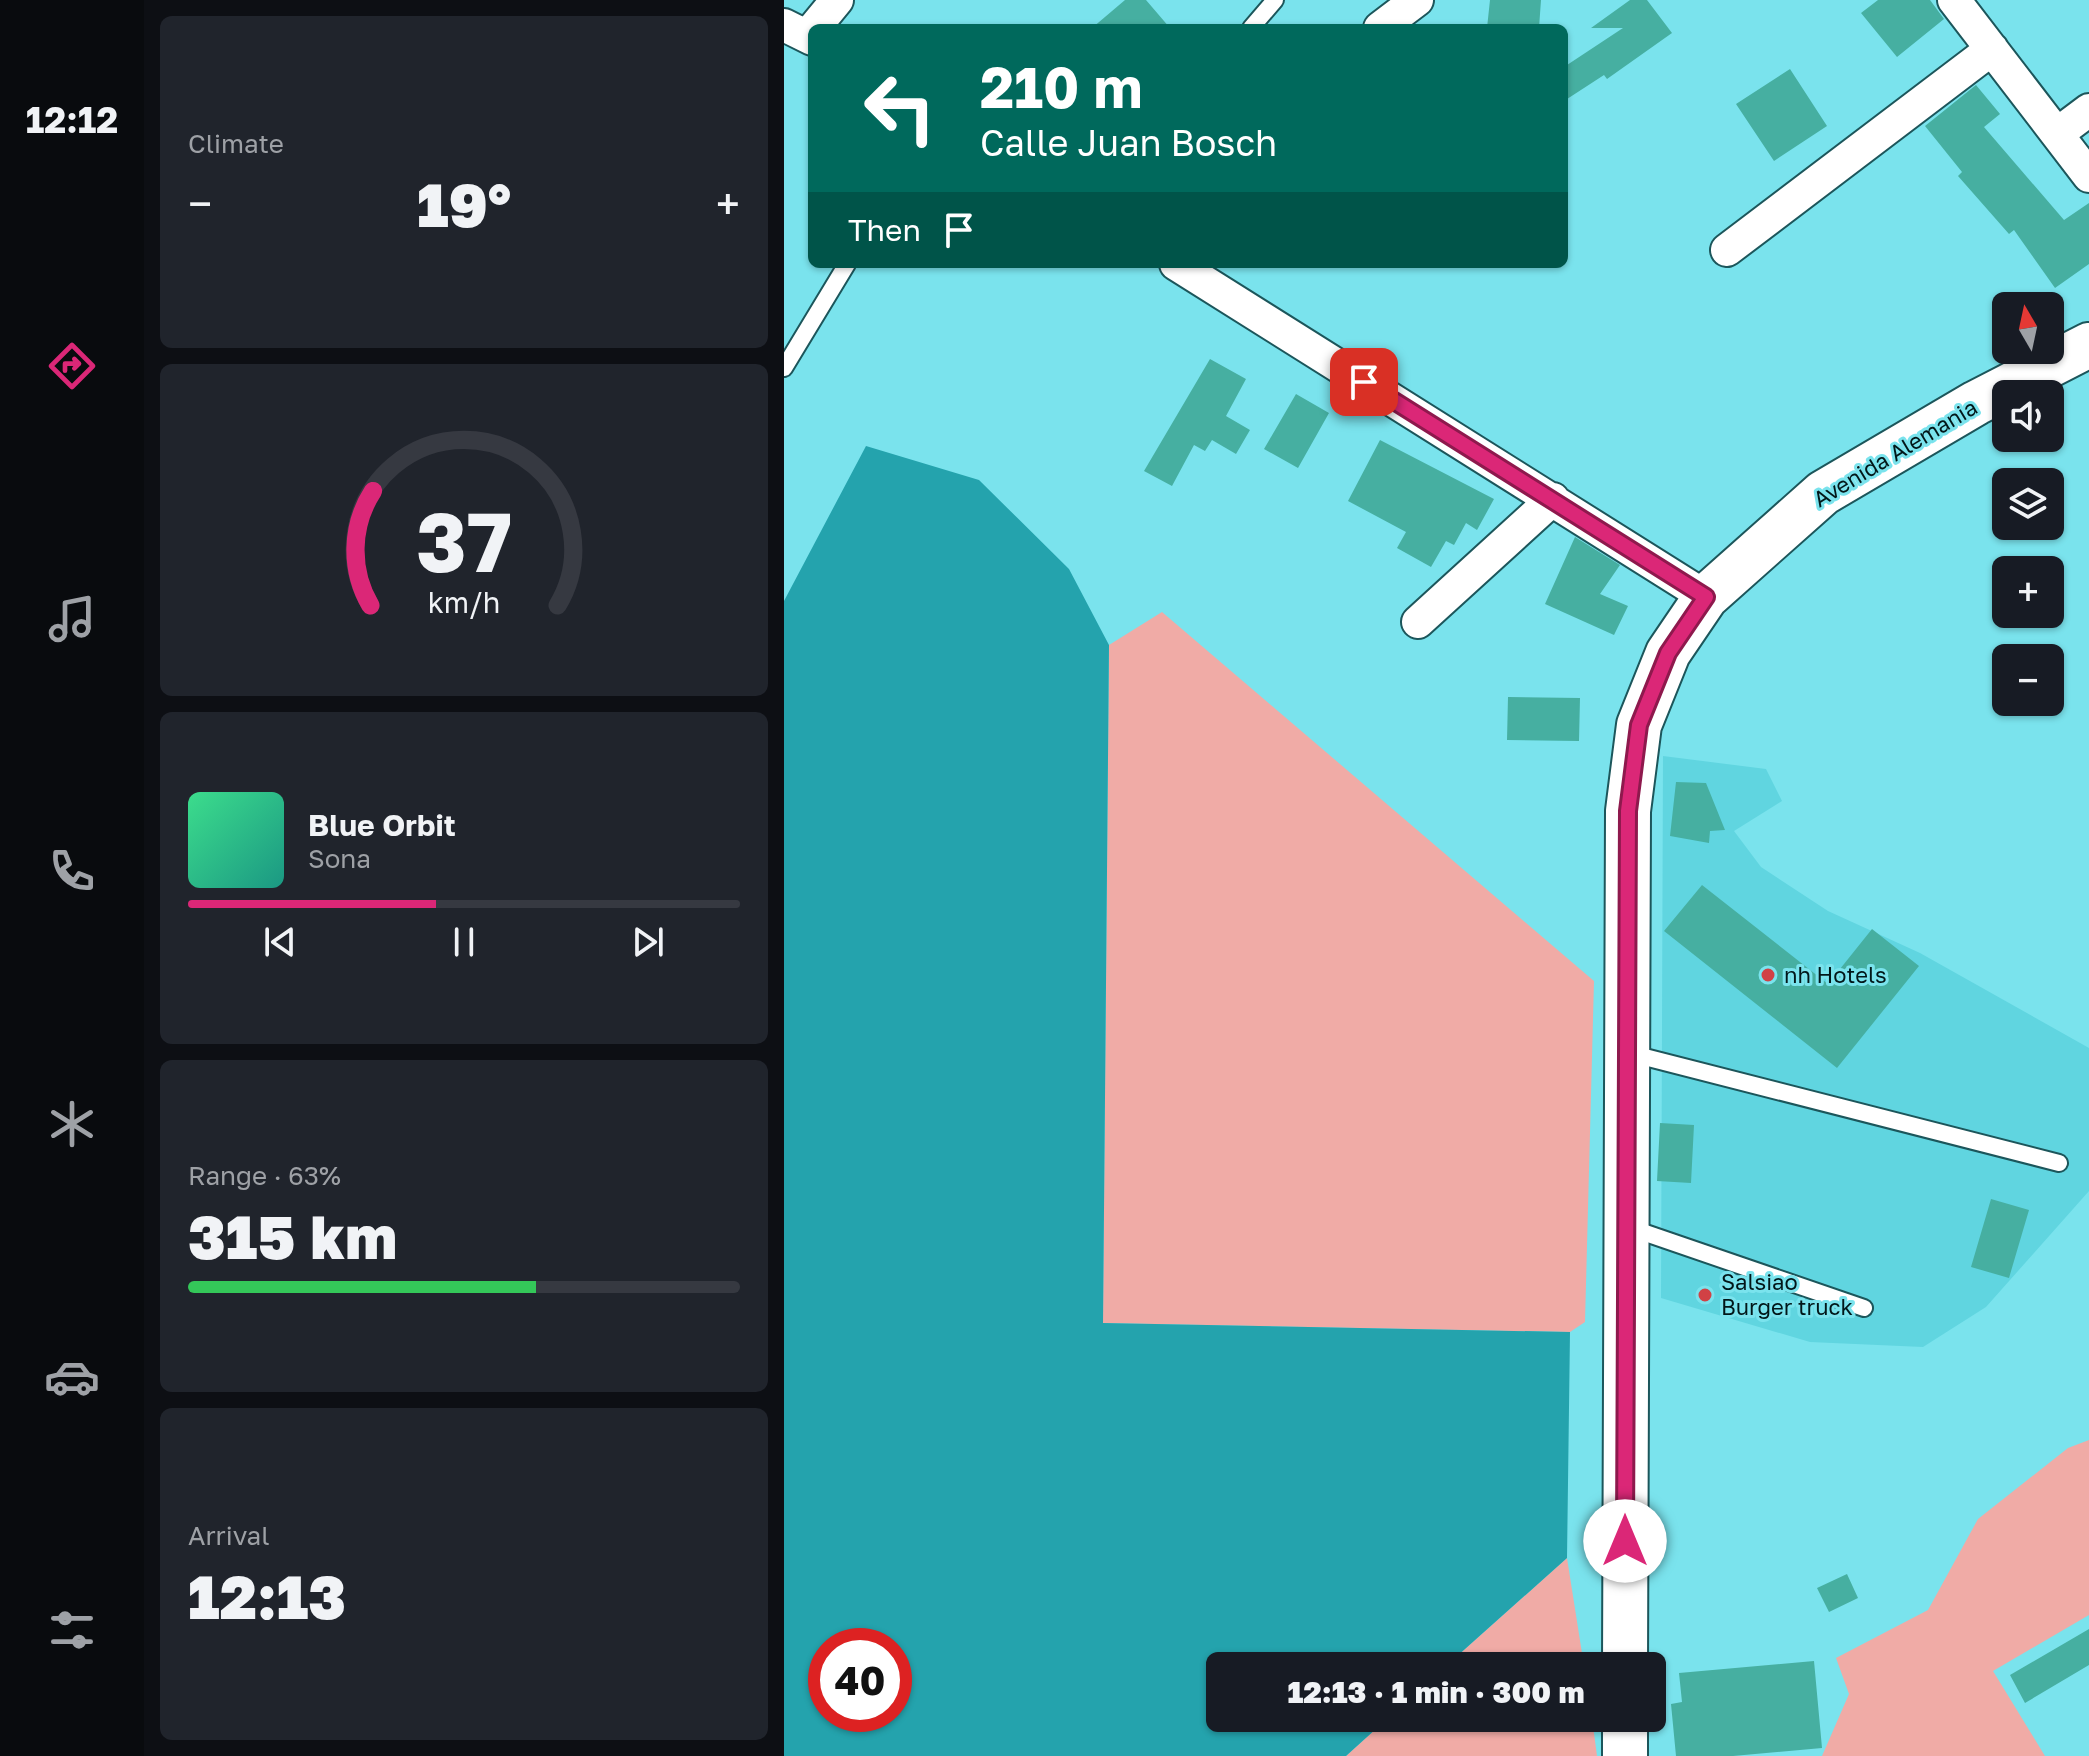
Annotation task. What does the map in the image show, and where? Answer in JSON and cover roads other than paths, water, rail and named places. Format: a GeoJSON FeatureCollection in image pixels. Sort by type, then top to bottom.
{"type":"FeatureCollection","features":[{"type":"Feature","properties":{"kind":"street"},"geometry":{"type":"LineString","coordinates":[[814,24],[837,0]]}},
{"type":"Feature","properties":{"kind":"street"},"geometry":{"type":"LineString","coordinates":[[1385,24],[1417,0]]}},
{"type":"Feature","properties":{"kind":"street"},"geometry":{"type":"LineString","coordinates":[[1954,0],[2089,176]]}},
{"type":"Feature","properties":{"kind":"street"},"geometry":{"type":"LineString","coordinates":[[1727,250],[1992,49]]}},
{"type":"Feature","properties":{"kind":"street"},"geometry":{"type":"LineString","coordinates":[[2057,134],[2089,110]]}},
{"type":"Feature","properties":{"kind":"street"},"geometry":{"type":"LineString","coordinates":[[1182,268],[1706,597]]}},
{"type":"Feature","properties":{"kind":"street","name":"Avenida Alemania"},"geometry":{"type":"LineString","coordinates":[[1625,1652],[1628,811],[1639,725],[1668,653],[1706,597],[1823,493],[1976,403],[2089,345]]}},
{"type":"Feature","properties":{"kind":"street"},"geometry":{"type":"LineString","coordinates":[[1418,622],[1553,499]]}},
{"type":"Feature","properties":{"kind":"street"},"geometry":{"type":"LineString","coordinates":[[1625,1732],[1625,1756]]}},
{"type":"Feature","properties":{"kind":"lane"},"geometry":{"type":"LineString","coordinates":[[1254,24],[1275,0]]}},
{"type":"Feature","properties":{"kind":"lane"},"geometry":{"type":"LineString","coordinates":[[784,368],[845,268]]}},
{"type":"Feature","properties":{"kind":"lane"},"geometry":{"type":"LineString","coordinates":[[1627,1052],[2059,1163]]}},
{"type":"Feature","properties":{"kind":"lane"},"geometry":{"type":"LineString","coordinates":[[1627,1227],[1864,1308]]}},
{"type":"Feature","properties":{"kind":"place","name":"nh Hotels"},"geometry":{"type":"Point","coordinates":[1768,975]}},
{"type":"Feature","properties":{"kind":"place","name":"Salsiao Burger truck"},"geometry":{"type":"Point","coordinates":[1705,1295]}}]}
